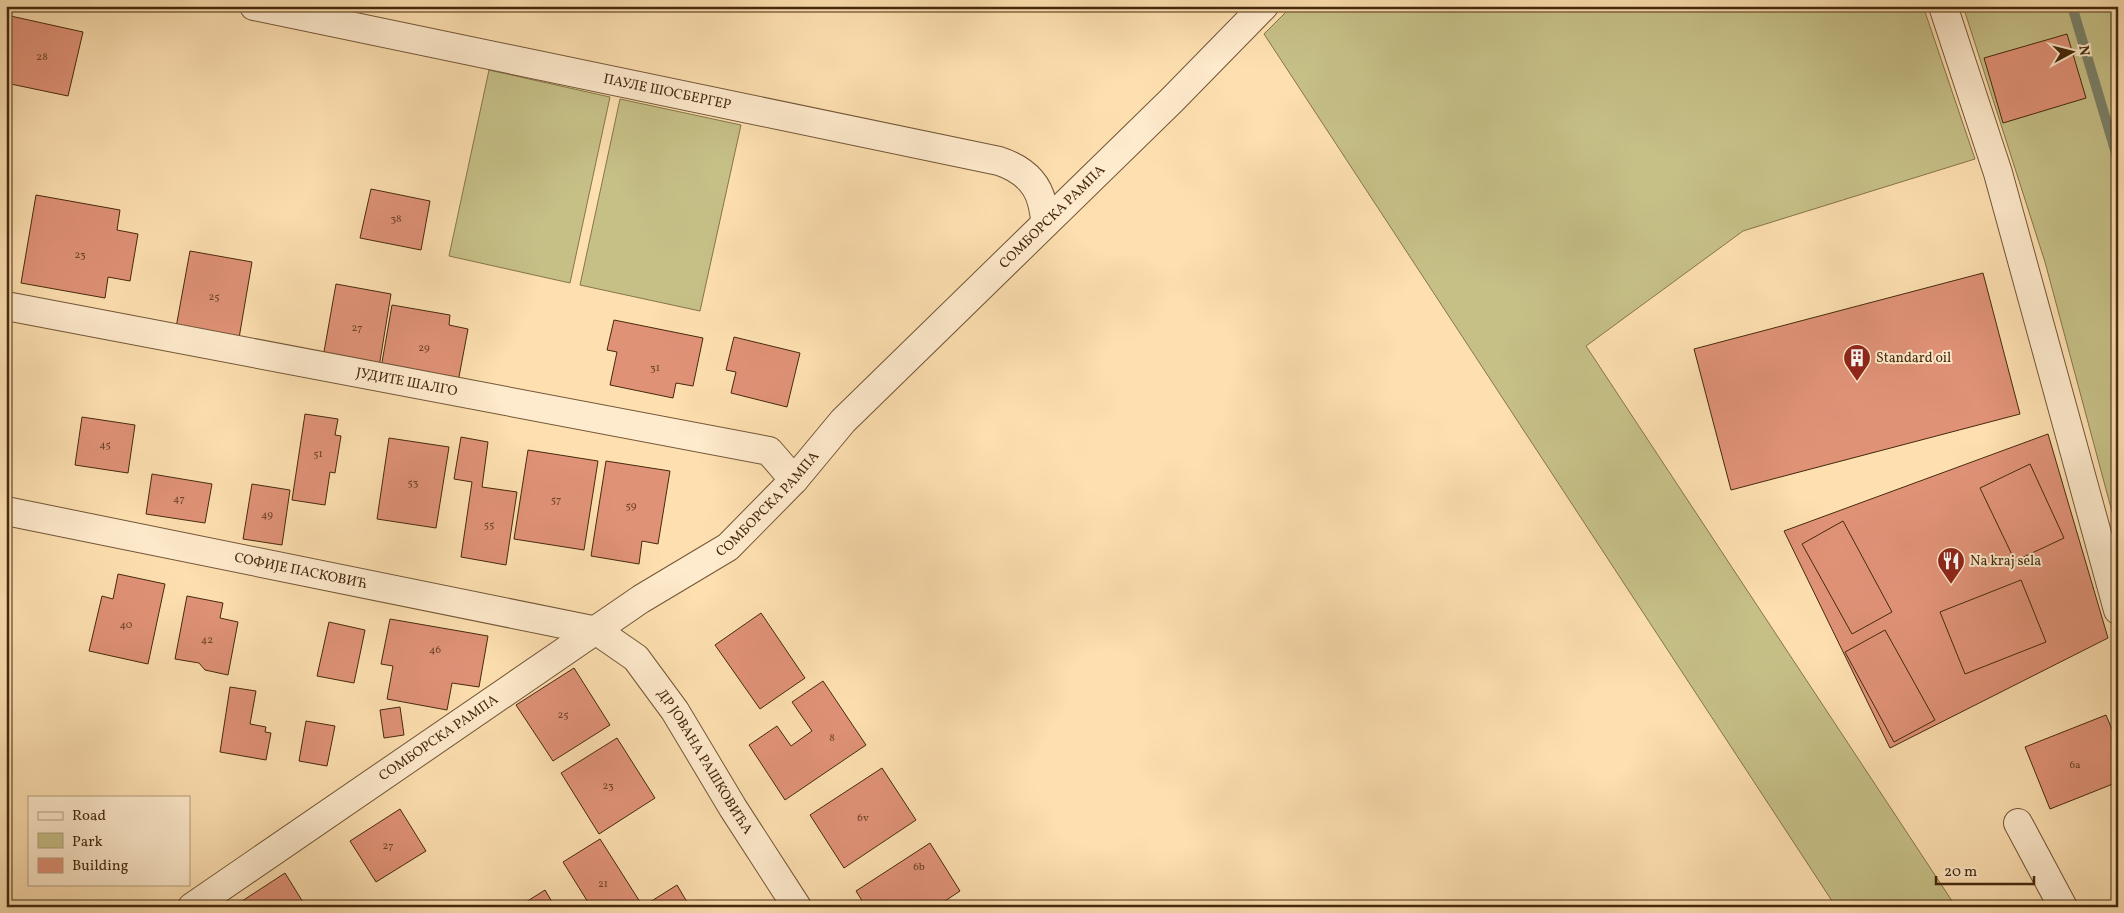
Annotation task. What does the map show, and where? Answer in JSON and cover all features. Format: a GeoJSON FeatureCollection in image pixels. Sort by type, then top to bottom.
{"type":"FeatureCollection","features":[{"type":"Feature","properties":{"kind":"street","name":"ПАУЛЕ ШОСБЕРГЕР"},"geometry":{"type":"LineString","coordinates":[[254,6],[999,161],[1016,168],[1031,180],[1042,202],[1046,222]]}},
{"type":"Feature","properties":{"kind":"street","name":"СОМБОРСКА РАМПА"},"geometry":{"type":"LineString","coordinates":[[192,907],[597,631],[641,598],[728,547],[794,480],[844,421],[1172,100],[1264,6]]}},
{"type":"Feature","properties":{"kind":"street"},"geometry":{"type":"LineString","coordinates":[[1943,6],[1998,172],[2118,610]]}},
{"type":"Feature","properties":{"kind":"street","name":"ЈУДИТЕ ШАЛГО"},"geometry":{"type":"LineString","coordinates":[[6,306],[769,451],[794,480]]}},
{"type":"Feature","properties":{"kind":"street","name":"СОФИЈЕ ПАСКОВИЋ"},"geometry":{"type":"LineString","coordinates":[[6,511],[597,631]]}},
{"type":"Feature","properties":{"kind":"street","name":"ДР ЈОВАНА РАШКОВИЋА"},"geometry":{"type":"LineString","coordinates":[[597,631],[636,658],[675,711],[733,808],[797,907]]}},
{"type":"Feature","properties":{"kind":"street"},"geometry":{"type":"LineString","coordinates":[[2018,823],[2063,907]]}},
{"type":"Feature","properties":{"kind":"green space"},"geometry":{"type":"Polygon","coordinates":[[[1292,6],[1923,6],[1975,159],[1743,231],[1586,346],[1956,907],[1836,907],[1264,34],[1292,6]]]}},
{"type":"Feature","properties":{"kind":"green space"},"geometry":{"type":"Polygon","coordinates":[[[1963,6],[2118,6],[2118,534],[2045,262],[1963,6]]]}},
{"type":"Feature","properties":{"kind":"green space"},"geometry":{"type":"Polygon","coordinates":[[[489,70],[610,97],[570,283],[449,256],[489,70]]]}},
{"type":"Feature","properties":{"kind":"green space"},"geometry":{"type":"Polygon","coordinates":[[[620,99],[741,125],[700,311],[580,285],[620,99]]]}},
{"type":"Feature","properties":{"kind":"building"},"geometry":{"type":"Polygon","coordinates":[[[6,15],[83,32],[68,96],[6,83],[6,15]]]}},
{"type":"Feature","properties":{"kind":"building"},"geometry":{"type":"Polygon","coordinates":[[[2067,34],[2086,98],[2003,123],[1984,58],[2067,34]]]}},
{"type":"Feature","properties":{"kind":"building"},"geometry":{"type":"Polygon","coordinates":[[[371,189],[430,201],[421,250],[360,238],[371,189]]]}},
{"type":"Feature","properties":{"kind":"building"},"geometry":{"type":"Polygon","coordinates":[[[36,195],[120,210],[117,230],[138,234],[130,281],[108,277],[105,298],[21,283],[36,195]]]}},
{"type":"Feature","properties":{"kind":"building"},"geometry":{"type":"Polygon","coordinates":[[[190,251],[252,262],[238,344],[175,333],[190,251]]]}},
{"type":"Feature","properties":{"kind":"building","name":"Standard oil"},"geometry":{"type":"Polygon","coordinates":[[[1983,273],[2020,414],[1731,490],[1694,349],[1983,273]]]}},
{"type":"Feature","properties":{"kind":"building"},"geometry":{"type":"Polygon","coordinates":[[[336,284],[391,294],[378,373],[322,363],[336,284]]]}},
{"type":"Feature","properties":{"kind":"building"},"geometry":{"type":"Polygon","coordinates":[[[392,305],[450,315],[449,325],[468,329],[458,382],[381,368],[392,305]]]}},
{"type":"Feature","properties":{"kind":"building"},"geometry":{"type":"Polygon","coordinates":[[[614,320],[703,338],[693,386],[676,383],[673,398],[610,385],[617,352],[607,350],[614,320]]]}},
{"type":"Feature","properties":{"kind":"building"},"geometry":{"type":"Polygon","coordinates":[[[734,337],[800,353],[787,407],[731,393],[736,372],[726,370],[734,337]]]}},
{"type":"Feature","properties":{"kind":"building"},"geometry":{"type":"Polygon","coordinates":[[[305,414],[338,419],[335,435],[341,436],[335,473],[330,472],[325,505],[292,500],[305,414]]]}},
{"type":"Feature","properties":{"kind":"building"},"geometry":{"type":"Polygon","coordinates":[[[82,417],[135,425],[128,473],[75,465],[82,417]]]}},
{"type":"Feature","properties":{"kind":"building","name":"Na kraj sela"},"geometry":{"type":"Polygon","coordinates":[[[2048,434],[2108,638],[1890,748],[1784,531],[2048,434]]]}},
{"type":"Feature","properties":{"kind":"building"},"geometry":{"type":"Polygon","coordinates":[[[461,437],[488,442],[482,487],[517,492],[506,565],[461,557],[472,482],[454,479],[461,437]]]}},
{"type":"Feature","properties":{"kind":"building"},"geometry":{"type":"Polygon","coordinates":[[[389,438],[449,447],[436,528],[377,519],[389,438]]]}},
{"type":"Feature","properties":{"kind":"building"},"geometry":{"type":"Polygon","coordinates":[[[528,450],[598,461],[584,550],[514,539],[528,450]]]}},
{"type":"Feature","properties":{"kind":"building"},"geometry":{"type":"Polygon","coordinates":[[[606,461],[670,471],[658,544],[642,541],[639,564],[591,556],[606,461]]]}},
{"type":"Feature","properties":{"kind":"building"},"geometry":{"type":"Polygon","coordinates":[[[2030,464],[2064,538],[2015,561],[1980,488],[2030,464]]]}},
{"type":"Feature","properties":{"kind":"building"},"geometry":{"type":"Polygon","coordinates":[[[152,474],[212,484],[205,523],[146,514],[152,474]]]}},
{"type":"Feature","properties":{"kind":"building"},"geometry":{"type":"Polygon","coordinates":[[[252,484],[290,490],[282,545],[243,539],[252,484]]]}},
{"type":"Feature","properties":{"kind":"building"},"geometry":{"type":"Polygon","coordinates":[[[1843,521],[1892,612],[1852,634],[1802,544],[1843,521]]]}},
{"type":"Feature","properties":{"kind":"building"},"geometry":{"type":"Polygon","coordinates":[[[118,574],[165,584],[148,664],[89,651],[102,596],[113,599],[118,574]]]}},
{"type":"Feature","properties":{"kind":"building"},"geometry":{"type":"Polygon","coordinates":[[[2021,580],[2046,642],[1965,674],[1940,612],[2021,580]]]}},
{"type":"Feature","properties":{"kind":"building"},"geometry":{"type":"Polygon","coordinates":[[[187,596],[223,603],[220,618],[238,622],[228,675],[205,670],[199,663],[175,659],[187,596]]]}},
{"type":"Feature","properties":{"kind":"building"},"geometry":{"type":"Polygon","coordinates":[[[761,613],[805,678],[760,709],[715,645],[761,613]]]}},
{"type":"Feature","properties":{"kind":"building"},"geometry":{"type":"Polygon","coordinates":[[[390,619],[488,636],[479,687],[452,683],[447,710],[387,699],[393,666],[381,664],[390,619]]]}},
{"type":"Feature","properties":{"kind":"building"},"geometry":{"type":"Polygon","coordinates":[[[329,622],[365,630],[354,683],[317,676],[329,622]]]}},
{"type":"Feature","properties":{"kind":"building"},"geometry":{"type":"Polygon","coordinates":[[[1885,630],[1935,720],[1894,742],[1845,652],[1885,630]]]}},
{"type":"Feature","properties":{"kind":"building"},"geometry":{"type":"Polygon","coordinates":[[[574,668],[610,725],[553,761],[516,705],[574,668]]]}},
{"type":"Feature","properties":{"kind":"building"},"geometry":{"type":"Polygon","coordinates":[[[823,681],[866,745],[785,800],[749,745],[777,726],[791,746],[812,731],[792,702],[823,681]]]}},
{"type":"Feature","properties":{"kind":"building"},"geometry":{"type":"Polygon","coordinates":[[[230,687],[256,691],[250,724],[266,727],[265,732],[271,733],[266,760],[220,752],[230,687]]]}},
{"type":"Feature","properties":{"kind":"building"},"geometry":{"type":"Polygon","coordinates":[[[400,707],[404,735],[384,738],[380,710],[400,707]]]}},
{"type":"Feature","properties":{"kind":"building"},"geometry":{"type":"Polygon","coordinates":[[[2106,715],[2118,744],[2118,782],[2050,809],[2025,747],[2106,715]]]}},
{"type":"Feature","properties":{"kind":"building"},"geometry":{"type":"Polygon","coordinates":[[[306,721],[335,726],[327,766],[299,761],[306,721]]]}},
{"type":"Feature","properties":{"kind":"building"},"geometry":{"type":"Polygon","coordinates":[[[617,738],[655,798],[599,834],[561,773],[617,738]]]}},
{"type":"Feature","properties":{"kind":"building"},"geometry":{"type":"Polygon","coordinates":[[[882,768],[916,820],[844,868],[810,815],[882,768]]]}},
{"type":"Feature","properties":{"kind":"building"},"geometry":{"type":"Polygon","coordinates":[[[400,809],[426,851],[376,882],[350,841],[400,809]]]}},
{"type":"Feature","properties":{"kind":"building"},"geometry":{"type":"Polygon","coordinates":[[[600,839],[642,905],[640,907],[591,907],[563,862],[600,839]]]}},
{"type":"Feature","properties":{"kind":"building"},"geometry":{"type":"Polygon","coordinates":[[[930,843],[960,891],[936,907],[866,907],[856,891],[930,843]]]}},
{"type":"Feature","properties":{"kind":"building"},"geometry":{"type":"Polygon","coordinates":[[[285,873],[306,907],[233,907],[285,873]]]}},
{"type":"Feature","properties":{"kind":"building"},"geometry":{"type":"Polygon","coordinates":[[[677,885],[690,907],[642,907],[677,885]]]}},
{"type":"Feature","properties":{"kind":"building"},"geometry":{"type":"Polygon","coordinates":[[[545,890],[555,907],[518,907],[545,890]]]}},
{"type":"Feature","properties":{"kind":"waterway"},"geometry":{"type":"LineString","coordinates":[[2072,6],[2118,160]]}},
{"type":"Feature","properties":{"kind":"place","name":"Standard oil"},"geometry":{"type":"Point","coordinates":[1857,382]}},
{"type":"Feature","properties":{"kind":"place","name":"Na kraj sela"},"geometry":{"type":"Point","coordinates":[1951,585]}}]}
